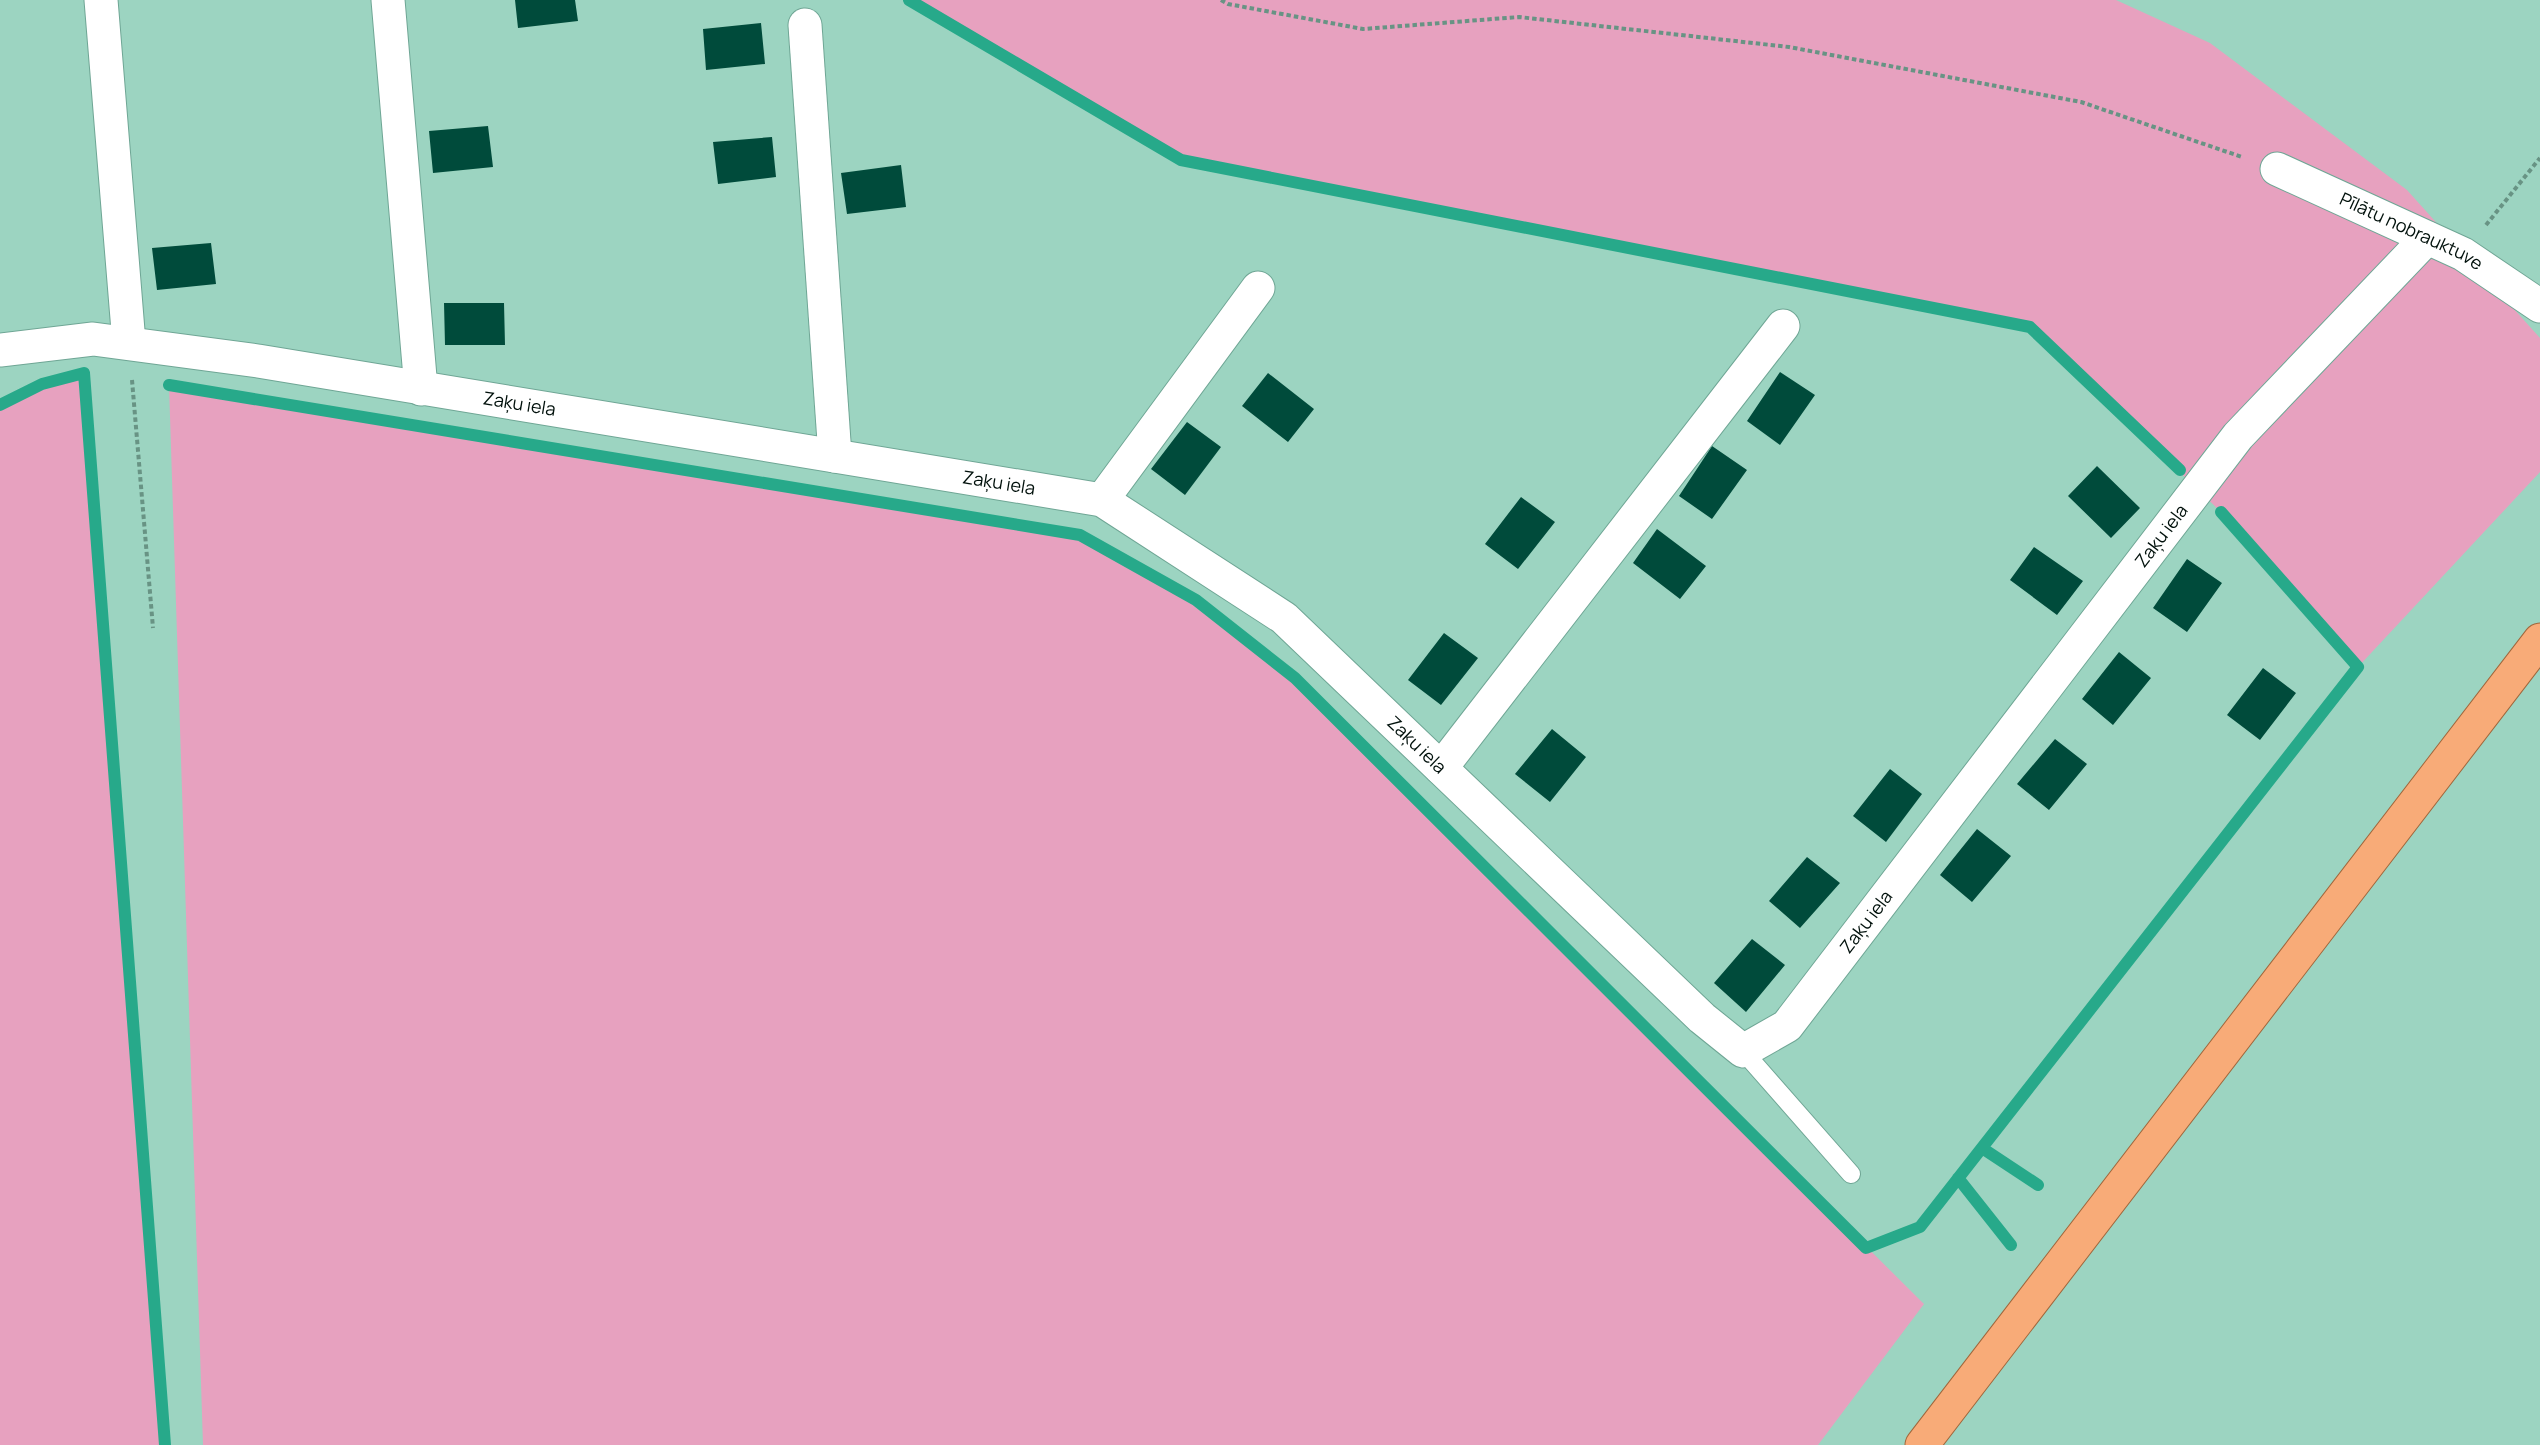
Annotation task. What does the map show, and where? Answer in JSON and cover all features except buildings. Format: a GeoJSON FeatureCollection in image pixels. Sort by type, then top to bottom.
{"type":"FeatureCollection","features":[{"type":"Feature","properties":{"kind":"highway"},"geometry":{"type":"LineString","coordinates":[[1922,1445],[2540,640]]}},
{"type":"Feature","properties":{"kind":"street"},"geometry":{"type":"LineString","coordinates":[[101,0],[129,344]]}},
{"type":"Feature","properties":{"kind":"street"},"geometry":{"type":"LineString","coordinates":[[388,0],[421,389]]}},
{"type":"Feature","properties":{"kind":"street"},"geometry":{"type":"LineString","coordinates":[[806,25],[835,456]]}},
{"type":"Feature","properties":{"kind":"street","name":"Pīlātu nobrauktuve"},"geometry":{"type":"LineString","coordinates":[[2277,169],[2463,254],[2540,306]]}},
{"type":"Feature","properties":{"kind":"street","name":"Zaķu iela"},"geometry":{"type":"LineString","coordinates":[[0,350],[93,339],[258,361],[1102,500],[1284,618],[1702,1018],[1743,1052],[1787,1026],[2238,436],[2427,238]]}},
{"type":"Feature","properties":{"kind":"street"},"geometry":{"type":"LineString","coordinates":[[1102,500],[1258,288]]}},
{"type":"Feature","properties":{"kind":"street"},"geometry":{"type":"LineString","coordinates":[[1441,768],[1783,326]]}},
{"type":"Feature","properties":{"kind":"lane"},"geometry":{"type":"LineString","coordinates":[[1743,1052],[1851,1174]]}},
{"type":"Feature","properties":{"kind":"path"},"geometry":{"type":"LineString","coordinates":[[1221,0],[1228,4],[1363,29],[1519,17],[1789,47],[2081,102],[2277,169]]}},
{"type":"Feature","properties":{"kind":"path"},"geometry":{"type":"LineString","coordinates":[[2463,254],[2540,158]]}},
{"type":"Feature","properties":{"kind":"path"},"geometry":{"type":"LineString","coordinates":[[129,344],[153,628]]}},
{"type":"Feature","properties":{"kind":"shaded area"},"geometry":{"type":"Polygon","coordinates":[[[909,0],[2116,0],[2210,43],[2407,190],[2540,338],[2540,472],[2358,667],[2221,512],[2030,327],[1181,160],[909,0]]]}},
{"type":"Feature","properties":{"kind":"shaded area"},"geometry":{"type":"Polygon","coordinates":[[[84,373],[165,1445],[0,1445],[0,405],[42,384],[84,373]]]}},
{"type":"Feature","properties":{"kind":"shaded area"},"geometry":{"type":"Polygon","coordinates":[[[169,385],[1080,535],[1196,600],[1295,678],[1924,1304],[1818,1445],[203,1445],[169,385]]]}},
{"type":"Feature","properties":{"kind":"waterway"},"geometry":{"type":"LineString","coordinates":[[909,0],[1181,160],[2030,327],[2180,470]]}},
{"type":"Feature","properties":{"kind":"waterway"},"geometry":{"type":"LineString","coordinates":[[0,405],[42,384],[84,373],[165,1445]]}},
{"type":"Feature","properties":{"kind":"waterway"},"geometry":{"type":"LineString","coordinates":[[169,385],[1080,535],[1196,600],[1295,678],[1866,1248],[1920,1227],[2358,667],[2221,512]]}},
{"type":"Feature","properties":{"kind":"waterway"},"geometry":{"type":"LineString","coordinates":[[1982,1148],[2038,1185]]}},
{"type":"Feature","properties":{"kind":"waterway"},"geometry":{"type":"LineString","coordinates":[[1958,1178],[2011,1245]]}}]}
